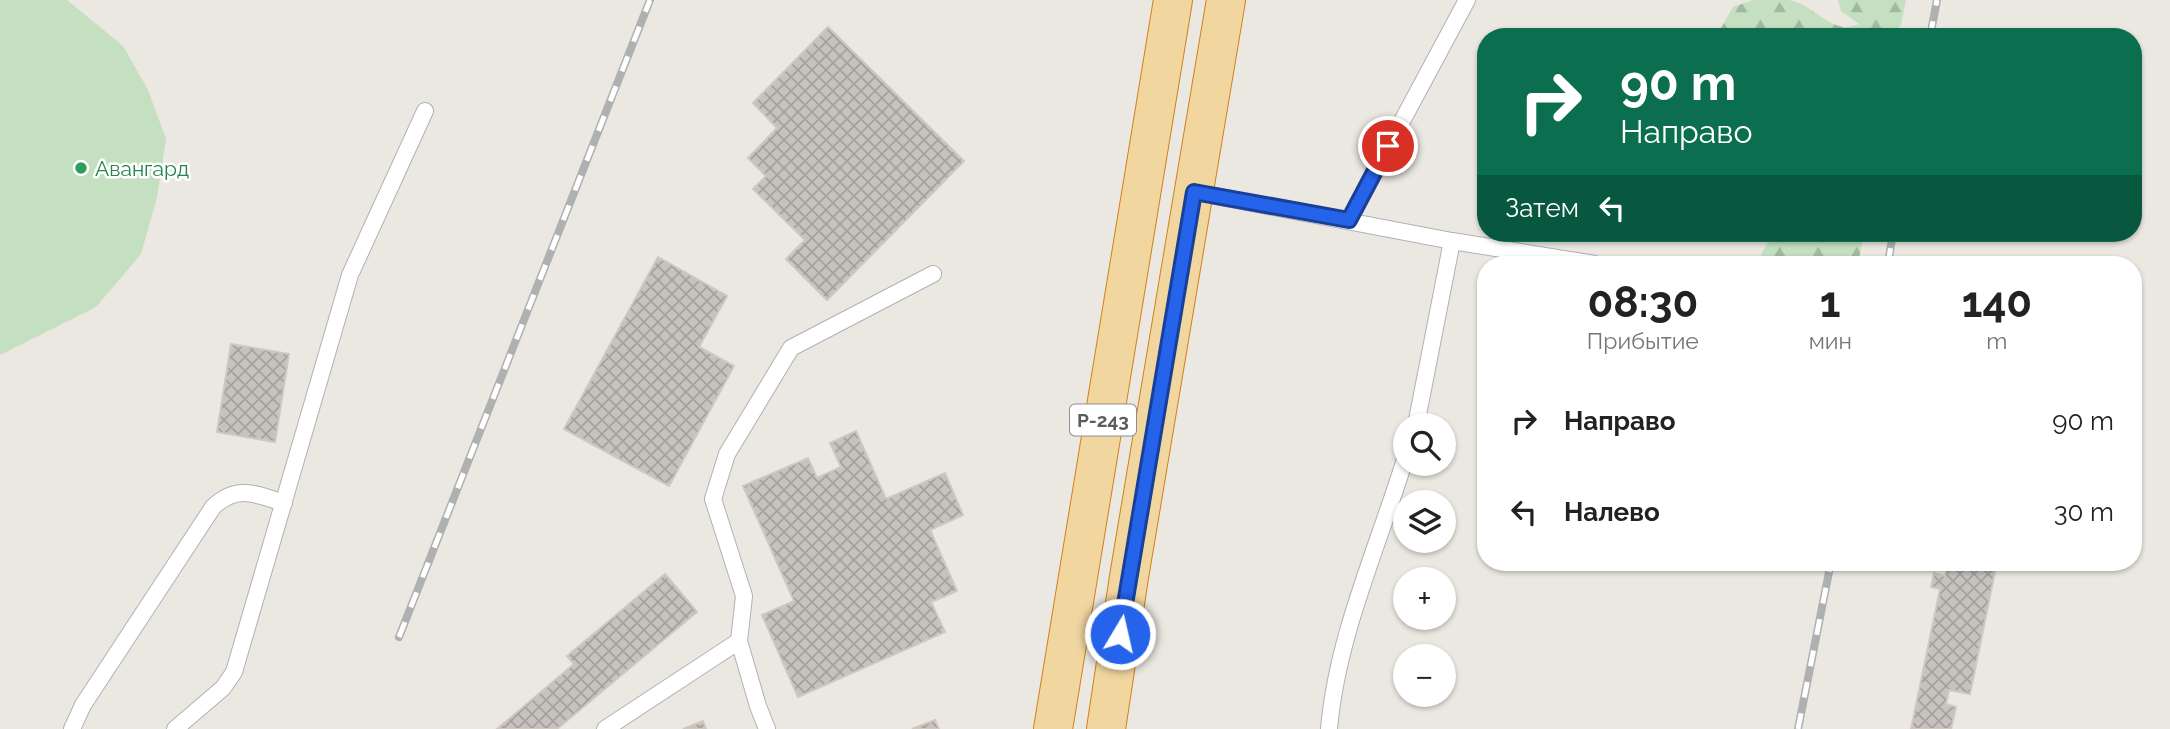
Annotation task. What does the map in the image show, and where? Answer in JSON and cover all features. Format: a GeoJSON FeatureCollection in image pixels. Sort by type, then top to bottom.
{"type":"FeatureCollection","features":[{"type":"Feature","properties":{"kind":"highway","name":"Р-243"},"geometry":{"type":"LineString","coordinates":[[1053,729],[1173,0]]}},
{"type":"Feature","properties":{"kind":"highway","name":"Р-243"},"geometry":{"type":"LineString","coordinates":[[1105,729],[1226,0]]}},
{"type":"Feature","properties":{"kind":"lane"},"geometry":{"type":"LineString","coordinates":[[1349,220],[1467,0]]}},
{"type":"Feature","properties":{"kind":"lane"},"geometry":{"type":"LineString","coordinates":[[175,729],[223,688],[233,672],[350,275],[425,111]]}},
{"type":"Feature","properties":{"kind":"lane"},"geometry":{"type":"LineString","coordinates":[[1194,192],[1545,256]]}},
{"type":"Feature","properties":{"kind":"lane"},"geometry":{"type":"LineString","coordinates":[[1418,413],[1452,241]]}},
{"type":"Feature","properties":{"kind":"lane"},"geometry":{"type":"LineString","coordinates":[[767,729],[740,641],[744,596],[713,499],[727,454],[791,348],[933,274]]}},
{"type":"Feature","properties":{"kind":"lane"},"geometry":{"type":"LineString","coordinates":[[1329,729],[1335,681],[1399,476]]}},
{"type":"Feature","properties":{"kind":"lane"},"geometry":{"type":"LineString","coordinates":[[72,729],[83,705],[214,508],[224,497],[235,493],[250,493],[284,503]]}},
{"type":"Feature","properties":{"kind":"lane"},"geometry":{"type":"LineString","coordinates":[[605,729],[740,641]]}},
{"type":"Feature","properties":{"kind":"green space","name":"Авангард"},"geometry":{"type":"Polygon","coordinates":[[[0,0],[67,0],[123,46],[148,90],[166,139],[157,197],[141,254],[96,307],[0,355],[0,0]]]}},
{"type":"Feature","properties":{"kind":"green space"},"geometry":{"type":"Polygon","coordinates":[[[1753,0],[1788,0],[1807,7],[1832,23],[1849,27],[1859,24],[1841,11],[1838,0],[1906,0],[1898,28],[1721,28],[1733,7],[1753,0]]]}},
{"type":"Feature","properties":{"kind":"green space"},"geometry":{"type":"Polygon","coordinates":[[[1768,242],[1862,242],[1860,256],[1761,256],[1768,242]]]}},
{"type":"Feature","properties":{"kind":"building"},"geometry":{"type":"Polygon","coordinates":[[[828,27],[964,161],[827,300],[786,259],[805,240],[753,189],[766,176],[748,158],[777,128],[753,103],[828,27]]]}},
{"type":"Feature","properties":{"kind":"building"},"geometry":{"type":"Polygon","coordinates":[[[658,257],[727,296],[699,347],[734,366],[669,486],[564,429],[658,257]]]}},
{"type":"Feature","properties":{"kind":"building"},"geometry":{"type":"Polygon","coordinates":[[[231,344],[289,354],[275,442],[217,432],[231,344]]]}},
{"type":"Feature","properties":{"kind":"building"},"geometry":{"type":"Polygon","coordinates":[[[856,431],[886,499],[945,473],[963,515],[930,530],[957,591],[931,602],[945,632],[798,697],[762,615],[794,601],[743,486],[808,458],[817,478],[841,467],[830,443],[856,431]]]}},
{"type":"Feature","properties":{"kind":"building"},"geometry":{"type":"Polygon","coordinates":[[[1946,571],[1995,571],[1970,694],[1949,690],[1946,704],[1956,707],[1951,729],[1911,729],[1940,589],[1931,587],[1934,573],[1945,576],[1946,571]]]}},
{"type":"Feature","properties":{"kind":"building"},"geometry":{"type":"Polygon","coordinates":[[[665,574],[697,612],[557,729],[497,729],[574,664],[567,656],[665,574]]]}},
{"type":"Feature","properties":{"kind":"building"},"geometry":{"type":"Polygon","coordinates":[[[935,720],[939,729],[912,729],[935,720]]]}},
{"type":"Feature","properties":{"kind":"building"},"geometry":{"type":"Polygon","coordinates":[[[703,721],[706,729],[683,729],[703,721]]]}},
{"type":"Feature","properties":{"kind":"railway"},"geometry":{"type":"LineString","coordinates":[[399,637],[650,0]]}},
{"type":"Feature","properties":{"kind":"railway"},"geometry":{"type":"LineString","coordinates":[[1932,28],[1937,0]]}},
{"type":"Feature","properties":{"kind":"railway"},"geometry":{"type":"LineString","coordinates":[[1889,256],[1892,242]]}},
{"type":"Feature","properties":{"kind":"railway"},"geometry":{"type":"LineString","coordinates":[[1798,729],[1829,571]]}},
{"type":"Feature","properties":{"kind":"place","name":"Авангард"},"geometry":{"type":"Point","coordinates":[81,168]}},
{"type":"Feature","properties":{"kind":"route"},"geometry":{"type":"LineString","coordinates":[[1120,634],[1194,192],[1349,220],[1388,146]]}}]}
